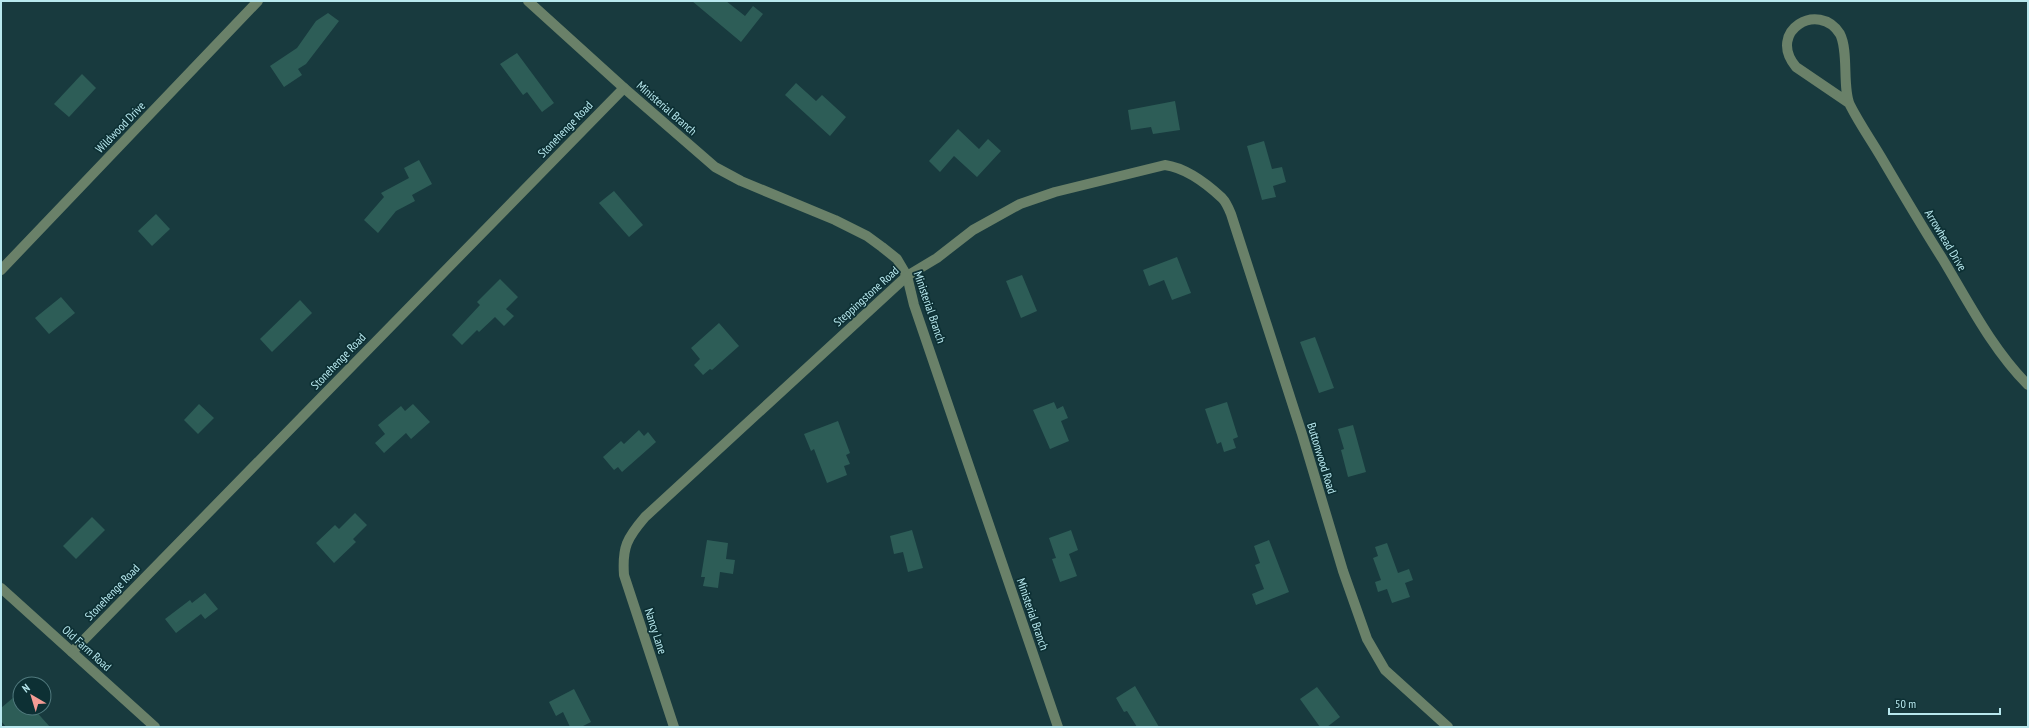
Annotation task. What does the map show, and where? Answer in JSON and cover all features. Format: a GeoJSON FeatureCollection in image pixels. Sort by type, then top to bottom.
{"type":"FeatureCollection","features":[{"type":"Feature","properties":{"kind":"street","name":"Wildwood Drive"},"geometry":{"type":"LineString","coordinates":[[1,270],[258,1]]}},
{"type":"Feature","properties":{"kind":"street","name":"Ministerial Branch"},"geometry":{"type":"LineString","coordinates":[[528,1],[624,88],[715,167],[741,181],[835,220],[867,236],[897,259],[907,276],[914,305],[1058,727]]}},
{"type":"Feature","properties":{"kind":"street","name":"Arrowhead Drive"},"geometry":{"type":"LineString","coordinates":[[1849,103],[1841,36],[1829,21],[1820,18],[1810,18],[1801,21],[1791,30],[1787,43],[1787,52],[1790,60],[1796,67],[1849,103],[1995,345],[2028,385]]}},
{"type":"Feature","properties":{"kind":"street","name":"Stonehenge Road"},"geometry":{"type":"LineString","coordinates":[[72,652],[624,88]]}},
{"type":"Feature","properties":{"kind":"street","name":"Steppingstone Road"},"geometry":{"type":"LineString","coordinates":[[627,541],[645,516],[907,276],[937,258],[988,220],[1037,198],[1165,165],[1182,168],[1199,180]]}},
{"type":"Feature","properties":{"kind":"street","name":"Buttonwood Road"},"geometry":{"type":"LineString","coordinates":[[1199,180],[1223,198],[1231,214],[1302,434],[1343,571],[1367,639],[1384,670],[1448,727]]}},
{"type":"Feature","properties":{"kind":"street","name":"Nancy Lane"},"geometry":{"type":"LineString","coordinates":[[627,541],[623,557],[624,575],[674,727]]}},
{"type":"Feature","properties":{"kind":"street","name":"Old Farm Road"},"geometry":{"type":"LineString","coordinates":[[1,588],[155,727]]}},
{"type":"Feature","properties":{"kind":"building"},"geometry":{"type":"Polygon","coordinates":[[[692,1],[726,1],[745,16],[753,6],[763,14],[741,42],[692,1]]]}},
{"type":"Feature","properties":{"kind":"building"},"geometry":{"type":"Polygon","coordinates":[[[328,13],[339,21],[306,64],[298,69],[302,75],[284,87],[270,66],[297,48],[316,21],[328,13]]]}},
{"type":"Feature","properties":{"kind":"building"},"geometry":{"type":"Polygon","coordinates":[[[517,53],[554,103],[542,112],[527,92],[523,95],[500,64],[517,53]]]}},
{"type":"Feature","properties":{"kind":"building"},"geometry":{"type":"Polygon","coordinates":[[[82,74],[96,88],[69,117],[54,104],[82,74]]]}},
{"type":"Feature","properties":{"kind":"building"},"geometry":{"type":"Polygon","coordinates":[[[796,83],[816,101],[822,95],[846,117],[830,136],[785,95],[796,83]]]}},
{"type":"Feature","properties":{"kind":"building"},"geometry":{"type":"Polygon","coordinates":[[[1175,101],[1180,130],[1153,134],[1151,127],[1131,130],[1128,110],[1175,101]]]}},
{"type":"Feature","properties":{"kind":"building"},"geometry":{"type":"Polygon","coordinates":[[[958,129],[979,149],[988,139],[1001,151],[977,177],[954,156],[940,172],[929,161],[958,129]]]}},
{"type":"Feature","properties":{"kind":"building"},"geometry":{"type":"Polygon","coordinates":[[[1264,141],[1272,169],[1282,167],[1286,182],[1273,186],[1276,197],[1262,200],[1247,146],[1264,141]]]}},
{"type":"Feature","properties":{"kind":"building"},"geometry":{"type":"Polygon","coordinates":[[[419,160],[432,184],[412,195],[415,201],[396,211],[378,233],[364,220],[384,197],[381,193],[409,178],[404,168],[419,160]]]}},
{"type":"Feature","properties":{"kind":"building"},"geometry":{"type":"Polygon","coordinates":[[[614,191],[643,225],[629,237],[599,203],[614,191]]]}},
{"type":"Feature","properties":{"kind":"building"},"geometry":{"type":"Polygon","coordinates":[[[156,214],[170,229],[152,246],[138,231],[156,214]]]}},
{"type":"Feature","properties":{"kind":"building"},"geometry":{"type":"Polygon","coordinates":[[[1177,257],[1191,293],[1172,300],[1164,280],[1149,286],[1143,270],[1177,257]]]}},
{"type":"Feature","properties":{"kind":"building"},"geometry":{"type":"Polygon","coordinates":[[[1022,275],[1037,311],[1021,318],[1006,281],[1022,275]]]}},
{"type":"Feature","properties":{"kind":"building"},"geometry":{"type":"Polygon","coordinates":[[[500,279],[518,297],[506,309],[514,316],[504,326],[495,317],[479,332],[477,330],[462,345],[452,335],[480,305],[477,302],[500,279]]]}},
{"type":"Feature","properties":{"kind":"building"},"geometry":{"type":"Polygon","coordinates":[[[61,297],[75,313],[49,334],[35,318],[61,297]]]}},
{"type":"Feature","properties":{"kind":"building"},"geometry":{"type":"Polygon","coordinates":[[[300,300],[312,313],[272,352],[260,339],[300,300]]]}},
{"type":"Feature","properties":{"kind":"building"},"geometry":{"type":"Polygon","coordinates":[[[719,323],[739,346],[712,370],[710,369],[703,375],[694,365],[700,359],[691,348],[719,323]]]}},
{"type":"Feature","properties":{"kind":"building"},"geometry":{"type":"Polygon","coordinates":[[[1315,337],[1334,388],[1319,393],[1300,342],[1315,337]]]}},
{"type":"Feature","properties":{"kind":"building"},"geometry":{"type":"Polygon","coordinates":[[[1054,402],[1057,409],[1063,406],[1068,418],[1061,421],[1069,441],[1050,449],[1033,410],[1054,402]]]}},
{"type":"Feature","properties":{"kind":"building"},"geometry":{"type":"Polygon","coordinates":[[[1227,402],[1238,437],[1233,439],[1236,448],[1224,452],[1221,442],[1217,444],[1205,409],[1227,402]]]}},
{"type":"Feature","properties":{"kind":"building"},"geometry":{"type":"Polygon","coordinates":[[[199,404],[214,418],[198,434],[184,420],[199,404]]]}},
{"type":"Feature","properties":{"kind":"building"},"geometry":{"type":"Polygon","coordinates":[[[413,404],[430,422],[411,439],[406,433],[384,453],[375,443],[385,434],[378,425],[401,406],[405,411],[413,404]]]}},
{"type":"Feature","properties":{"kind":"building"},"geometry":{"type":"Polygon","coordinates":[[[838,421],[850,453],[846,455],[850,464],[844,466],[847,475],[827,483],[814,449],[811,451],[804,434],[838,421]]]}},
{"type":"Feature","properties":{"kind":"building"},"geometry":{"type":"Polygon","coordinates":[[[1353,425],[1366,472],[1348,477],[1341,450],[1344,449],[1338,429],[1353,425]]]}},
{"type":"Feature","properties":{"kind":"building"},"geometry":{"type":"Polygon","coordinates":[[[639,430],[644,436],[648,432],[656,442],[622,472],[618,467],[614,470],[603,457],[621,441],[624,444],[639,430]]]}},
{"type":"Feature","properties":{"kind":"building"},"geometry":{"type":"Polygon","coordinates":[[[355,513],[367,525],[353,539],[356,542],[334,563],[316,543],[335,525],[339,529],[355,513]]]}},
{"type":"Feature","properties":{"kind":"building"},"geometry":{"type":"Polygon","coordinates":[[[92,517],[105,530],[76,559],[63,546],[92,517]]]}},
{"type":"Feature","properties":{"kind":"building"},"geometry":{"type":"Polygon","coordinates":[[[912,530],[923,568],[908,572],[903,552],[894,554],[890,536],[912,530]]]}},
{"type":"Feature","properties":{"kind":"building"},"geometry":{"type":"Polygon","coordinates":[[[1071,530],[1078,550],[1069,554],[1077,576],[1060,582],[1052,559],[1056,558],[1049,538],[1071,530]]]}},
{"type":"Feature","properties":{"kind":"building"},"geometry":{"type":"Polygon","coordinates":[[[707,540],[728,543],[726,559],[735,560],[733,574],[720,572],[718,588],[703,586],[705,577],[701,577],[707,540]]]}},
{"type":"Feature","properties":{"kind":"building"},"geometry":{"type":"Polygon","coordinates":[[[1269,540],[1289,592],[1256,605],[1252,594],[1264,589],[1255,565],[1260,563],[1254,546],[1269,540]]]}},
{"type":"Feature","properties":{"kind":"building"},"geometry":{"type":"Polygon","coordinates":[[[1387,543],[1398,573],[1409,569],[1413,580],[1405,583],[1410,597],[1392,603],[1387,589],[1378,592],[1375,582],[1381,580],[1373,558],[1378,556],[1375,547],[1387,543]]]}},
{"type":"Feature","properties":{"kind":"building"},"geometry":{"type":"Polygon","coordinates":[[[205,593],[218,609],[205,619],[201,614],[176,633],[165,619],[190,600],[192,603],[205,593]]]}},
{"type":"Feature","properties":{"kind":"building"},"geometry":{"type":"Polygon","coordinates":[[[1135,686],[1159,727],[1137,727],[1127,711],[1124,712],[1116,698],[1135,686]]]}},
{"type":"Feature","properties":{"kind":"building"},"geometry":{"type":"Polygon","coordinates":[[[1317,687],[1340,717],[1327,727],[1320,727],[1300,699],[1317,687]]]}},
{"type":"Feature","properties":{"kind":"building"},"geometry":{"type":"Polygon","coordinates":[[[574,689],[591,722],[581,727],[570,727],[563,712],[556,716],[549,702],[574,689]]]}},
{"type":"Feature","properties":{"kind":"building"},"geometry":{"type":"Polygon","coordinates":[[[12,699],[12,716],[40,716],[50,727],[6,727],[1,721],[1,708],[12,699]]]}}]}
